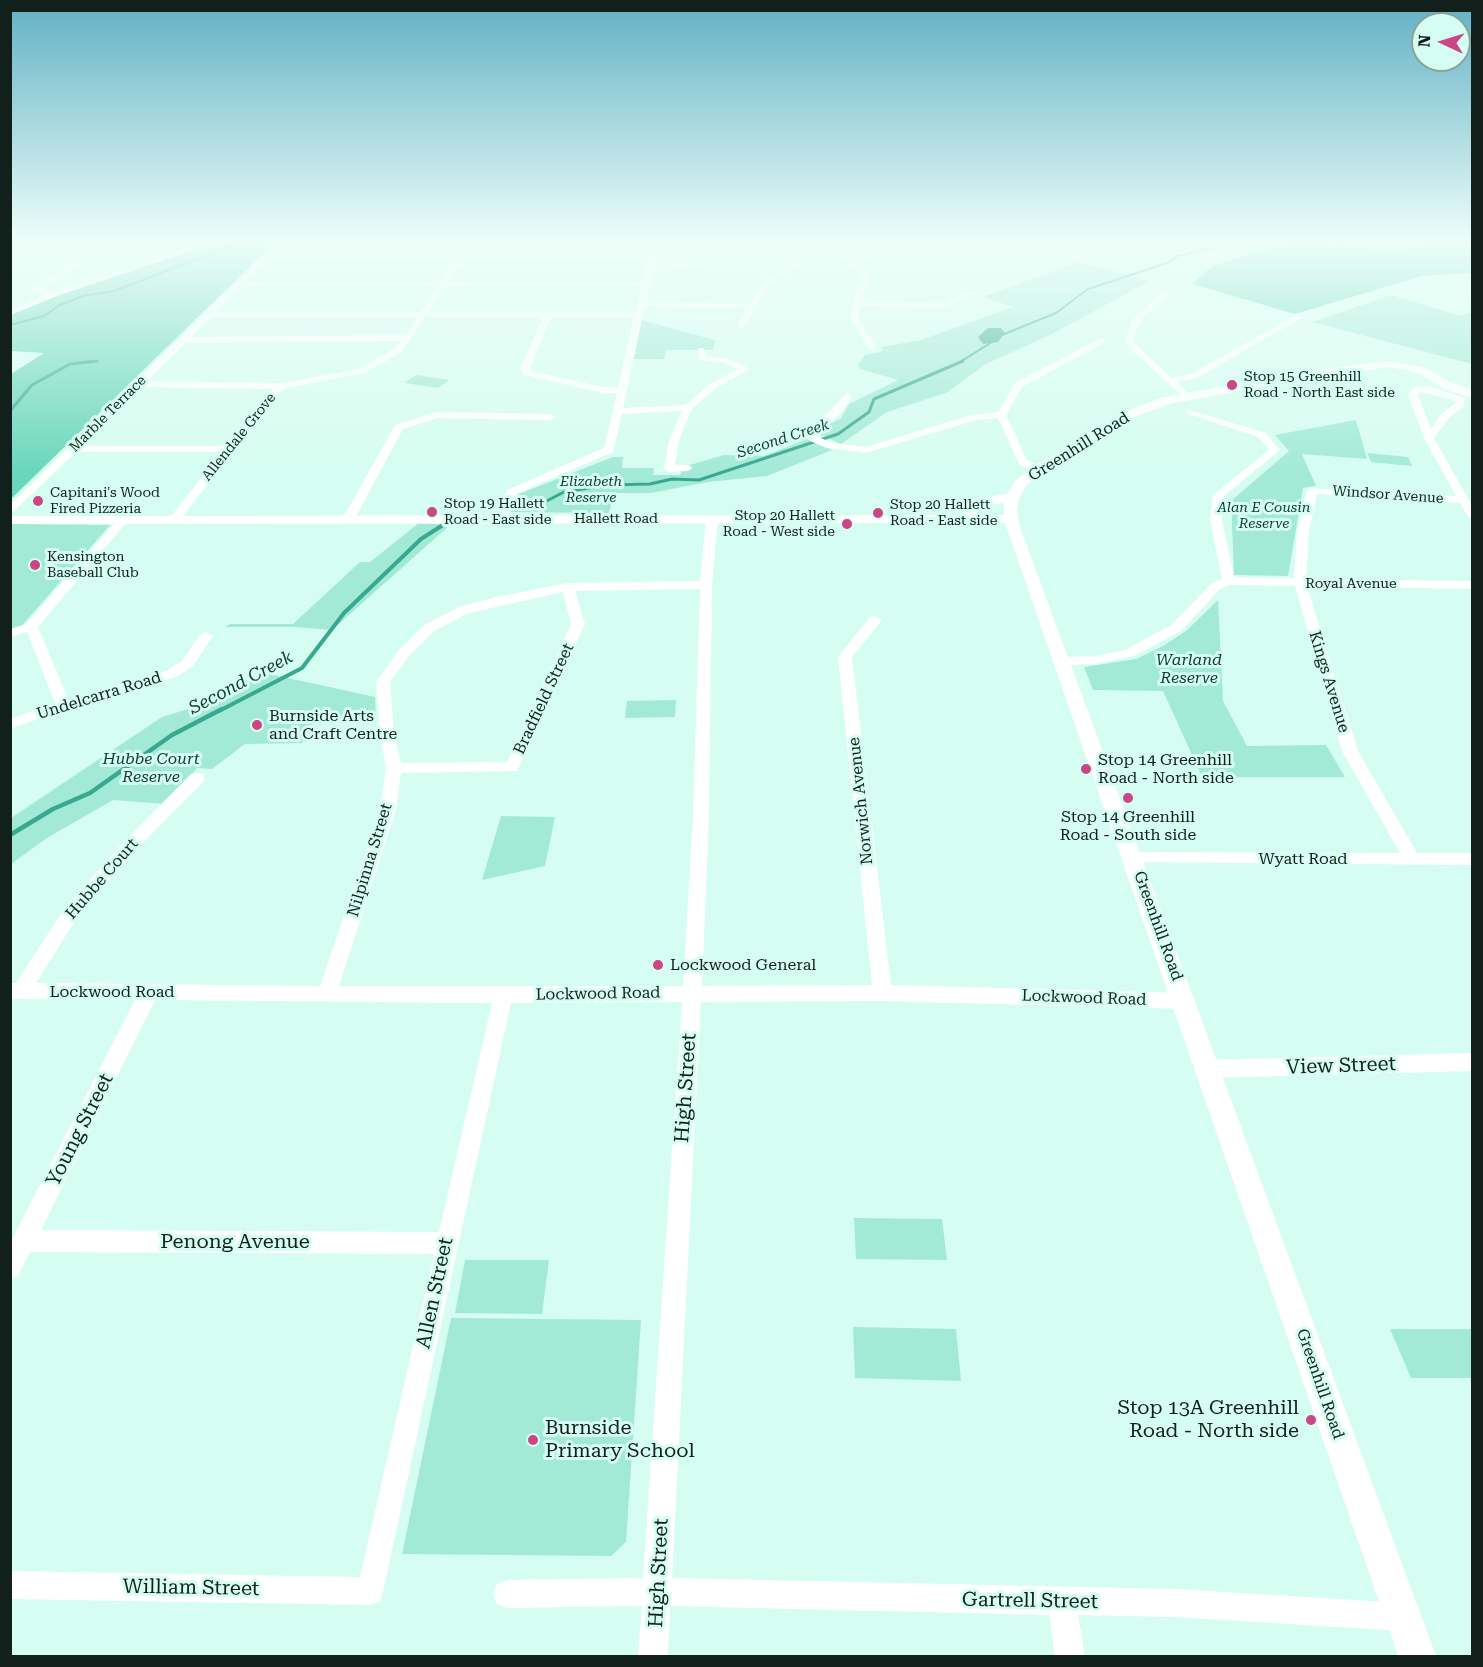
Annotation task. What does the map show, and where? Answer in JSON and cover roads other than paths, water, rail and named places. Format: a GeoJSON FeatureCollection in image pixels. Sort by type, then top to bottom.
{"type":"FeatureCollection","features":[{"type":"Feature","properties":{"kind":"main road","name":"Greenhill Road"},"geometry":{"type":"LineString","coordinates":[[1417,1656],[1062,661],[1011,508],[1021,483],[1038,470],[1145,407],[1325,372],[1390,364],[1422,370],[1448,386],[1473,394]]}},
{"type":"Feature","properties":{"kind":"main road"},"geometry":{"type":"LineString","coordinates":[[969,519],[969,513],[978,502],[1011,508]]}},
{"type":"Feature","properties":{"kind":"main road","name":"Hallett Road"},"geometry":{"type":"LineString","coordinates":[[10,520],[969,519],[1011,508]]}},
{"type":"Feature","properties":{"kind":"street","name":"Marble Terrace"},"geometry":{"type":"LineString","coordinates":[[10,512],[204,318]]}},
{"type":"Feature","properties":{"kind":"street","name":"Allendale Grove"},"geometry":{"type":"LineString","coordinates":[[174,520],[276,391],[283,386],[362,370],[398,350],[409,338],[421,318]]}},
{"type":"Feature","properties":{"kind":"street"},"geometry":{"type":"LineString","coordinates":[[547,318],[525,369],[528,373],[603,390],[623,390]]}},
{"type":"Feature","properties":{"kind":"street"},"geometry":{"type":"LineString","coordinates":[[501,519],[511,492],[609,450],[637,318]]}},
{"type":"Feature","properties":{"kind":"street"},"geometry":{"type":"LineString","coordinates":[[741,326],[746,318]]}},
{"type":"Feature","properties":{"kind":"street"},"geometry":{"type":"LineString","coordinates":[[854,318],[872,347]]}},
{"type":"Feature","properties":{"kind":"street"},"geometry":{"type":"LineString","coordinates":[[1139,318],[1129,339],[1131,345],[1187,397]]}},
{"type":"Feature","properties":{"kind":"street"},"geometry":{"type":"LineString","coordinates":[[1169,381],[1194,376],[1298,318]]}},
{"type":"Feature","properties":{"kind":"street"},"geometry":{"type":"LineString","coordinates":[[182,339],[409,338]]}},
{"type":"Feature","properties":{"kind":"street"},"geometry":{"type":"LineString","coordinates":[[1001,415],[1018,385],[1101,341]]}},
{"type":"Feature","properties":{"kind":"street"},"geometry":{"type":"LineString","coordinates":[[688,468],[669,469],[674,440],[688,408],[713,386],[745,369],[726,361],[702,358],[701,350]]}},
{"type":"Feature","properties":{"kind":"street"},"geometry":{"type":"LineString","coordinates":[[139,384],[283,386]]}},
{"type":"Feature","properties":{"kind":"street"},"geometry":{"type":"LineString","coordinates":[[1429,438],[1462,400],[1439,390],[1417,389],[1413,397],[1429,438],[1473,515]]}},
{"type":"Feature","properties":{"kind":"street"},"geometry":{"type":"LineString","coordinates":[[847,396],[841,408],[827,420],[805,430],[818,441],[866,450],[975,417],[1001,415]]}},
{"type":"Feature","properties":{"kind":"street"},"geometry":{"type":"LineString","coordinates":[[618,411],[688,408]]}},
{"type":"Feature","properties":{"kind":"street"},"geometry":{"type":"LineString","coordinates":[[1062,661],[1095,660],[1129,653],[1176,628],[1216,586],[1230,581],[1215,520],[1219,495],[1275,450],[1262,435],[1189,411]]}},
{"type":"Feature","properties":{"kind":"street"},"geometry":{"type":"LineString","coordinates":[[349,518],[399,427],[436,415],[551,417]]}},
{"type":"Feature","properties":{"kind":"street"},"geometry":{"type":"LineString","coordinates":[[1001,415],[1023,462],[1038,470]]}},
{"type":"Feature","properties":{"kind":"street"},"geometry":{"type":"LineString","coordinates":[[74,448],[229,449]]}},
{"type":"Feature","properties":{"kind":"street","name":"Windsor Avenue"},"geometry":{"type":"LineString","coordinates":[[1312,490],[1467,501]]}},
{"type":"Feature","properties":{"kind":"street","name":"Kings Avenue"},"geometry":{"type":"LineString","coordinates":[[1312,490],[1303,531],[1300,584],[1350,751],[1412,859]]}},
{"type":"Feature","properties":{"kind":"street","name":"High Street"},"geometry":{"type":"LineString","coordinates":[[653,1656],[692,993],[701,815],[706,585],[712,519]]}},
{"type":"Feature","properties":{"kind":"street"},"geometry":{"type":"LineString","coordinates":[[10,633],[31,627],[123,520]]}},
{"type":"Feature","properties":{"kind":"street","name":"Royal Avenue"},"geometry":{"type":"LineString","coordinates":[[1230,581],[1300,584],[1473,585]]}},
{"type":"Feature","properties":{"kind":"street","name":"Nilpinna Street"},"geometry":{"type":"LineString","coordinates":[[327,994],[388,810],[394,768],[387,733],[383,682],[404,653],[429,628],[464,610],[568,587],[706,585]]}},
{"type":"Feature","properties":{"kind":"street","name":"Bradfield Street"},"geometry":{"type":"LineString","coordinates":[[394,768],[512,767],[578,624],[568,587]]}},
{"type":"Feature","properties":{"kind":"street","name":"Norwich Avenue"},"geometry":{"type":"LineString","coordinates":[[875,620],[845,657],[882,993]]}},
{"type":"Feature","properties":{"kind":"street"},"geometry":{"type":"LineString","coordinates":[[31,627],[63,705]]}},
{"type":"Feature","properties":{"kind":"street","name":"Undelcarra Road"},"geometry":{"type":"LineString","coordinates":[[10,724],[63,705],[171,674],[187,664],[206,636]]}},
{"type":"Feature","properties":{"kind":"street","name":"Hubbe Court"},"geometry":{"type":"LineString","coordinates":[[16,992],[72,911],[126,850],[196,778]]}},
{"type":"Feature","properties":{"kind":"street","name":"Wyatt Road"},"geometry":{"type":"LineString","coordinates":[[1133,858],[1473,859]]}},
{"type":"Feature","properties":{"kind":"street","name":"Lockwood Road"},"geometry":{"type":"LineString","coordinates":[[16,992],[502,995],[882,993],[1185,1001]]}},
{"type":"Feature","properties":{"kind":"street","name":"Young Street"},"geometry":{"type":"LineString","coordinates":[[10,1268],[149,992]]}},
{"type":"Feature","properties":{"kind":"street","name":"Allen Street"},"geometry":{"type":"LineString","coordinates":[[371,1592],[502,995]]}},
{"type":"Feature","properties":{"kind":"street","name":"View Street"},"geometry":{"type":"LineString","coordinates":[[1209,1069],[1473,1062]]}},
{"type":"Feature","properties":{"kind":"street","name":"Penong Avenue"},"geometry":{"type":"LineString","coordinates":[[25,1241],[446,1243]]}},
{"type":"Feature","properties":{"kind":"street","name":"William Street"},"geometry":{"type":"LineString","coordinates":[[10,1585],[371,1592]]}},
{"type":"Feature","properties":{"kind":"street","name":"Gartrell Street"},"geometry":{"type":"LineString","coordinates":[[507,1594],[658,1592],[1062,1603],[1175,1603],[1402,1617]]}},
{"type":"Feature","properties":{"kind":"street"},"geometry":{"type":"LineString","coordinates":[[1062,1603],[1071,1656]]}},
{"type":"Feature","properties":{"kind":"waterway"},"geometry":{"type":"LineString","coordinates":[[10,325],[37,318]]}},
{"type":"Feature","properties":{"kind":"waterway","name":"Second Creek"},"geometry":{"type":"LineString","coordinates":[[1002,335],[1044,318]]}},
{"type":"Feature","properties":{"kind":"waterway","name":"Second Creek"},"geometry":{"type":"LineString","coordinates":[[960,362],[992,342]]}},
{"type":"Feature","properties":{"kind":"waterway"},"geometry":{"type":"LineString","coordinates":[[10,411],[32,385],[70,364],[97,361],[87,362]]}},
{"type":"Feature","properties":{"kind":"waterway","name":"Second Creek"},"geometry":{"type":"LineString","coordinates":[[533,508],[564,492],[607,485],[650,484],[672,479],[699,480],[838,434],[869,412],[874,399],[963,361]]}},
{"type":"Feature","properties":{"kind":"waterway","name":"Second Creek"},"geometry":{"type":"LineString","coordinates":[[219,711],[302,668],[344,613],[421,539],[446,523]]}},
{"type":"Feature","properties":{"kind":"waterway","name":"Second Creek"},"geometry":{"type":"LineString","coordinates":[[10,835],[53,809],[90,793],[172,735],[222,709]]}},
{"type":"Feature","properties":{"kind":"place","name":"Stop 15 Greenhill Road - North East side"},"geometry":{"type":"Point","coordinates":[1232,385]}},
{"type":"Feature","properties":{"kind":"place","name":"Capitani's Wood Fired Pizzeria"},"geometry":{"type":"Point","coordinates":[38,501]}},
{"type":"Feature","properties":{"kind":"place","name":"Stop 19 Hallett Road - East side"},"geometry":{"type":"Point","coordinates":[432,512]}},
{"type":"Feature","properties":{"kind":"place","name":"Stop 20 Hallett Road - East side"},"geometry":{"type":"Point","coordinates":[878,513]}},
{"type":"Feature","properties":{"kind":"place","name":"Stop 20 Hallett Road - West side"},"geometry":{"type":"Point","coordinates":[847,524]}},
{"type":"Feature","properties":{"kind":"place","name":"Kensington Baseball Club"},"geometry":{"type":"Point","coordinates":[35,565]}},
{"type":"Feature","properties":{"kind":"place","name":"Burnside Arts and Craft Centre"},"geometry":{"type":"Point","coordinates":[257,725]}},
{"type":"Feature","properties":{"kind":"place","name":"Stop 14 Greenhill Road - North side"},"geometry":{"type":"Point","coordinates":[1086,769]}},
{"type":"Feature","properties":{"kind":"place","name":"Stop 14 Greenhill Road - South side"},"geometry":{"type":"Point","coordinates":[1128,798]}},
{"type":"Feature","properties":{"kind":"place","name":"Lockwood General"},"geometry":{"type":"Point","coordinates":[658,965]}},
{"type":"Feature","properties":{"kind":"place","name":"Stop 13A Greenhill Road - North side"},"geometry":{"type":"Point","coordinates":[1311,1420]}},
{"type":"Feature","properties":{"kind":"place","name":"Burnside Primary School"},"geometry":{"type":"Point","coordinates":[533,1440]}},
{"type":"Feature","properties":{"kind":"park label","name":"Elizabeth Reserve"},"geometry":{"type":"Point","coordinates":[591,490]}},
{"type":"Feature","properties":{"kind":"park label","name":"Alan E Cousin Reserve"},"geometry":{"type":"Point","coordinates":[1264,516]}},
{"type":"Feature","properties":{"kind":"park label","name":"Warland Reserve"},"geometry":{"type":"Point","coordinates":[1189,669]}},
{"type":"Feature","properties":{"kind":"park label","name":"Hubbe Court Reserve"},"geometry":{"type":"Point","coordinates":[151,768]}}]}
